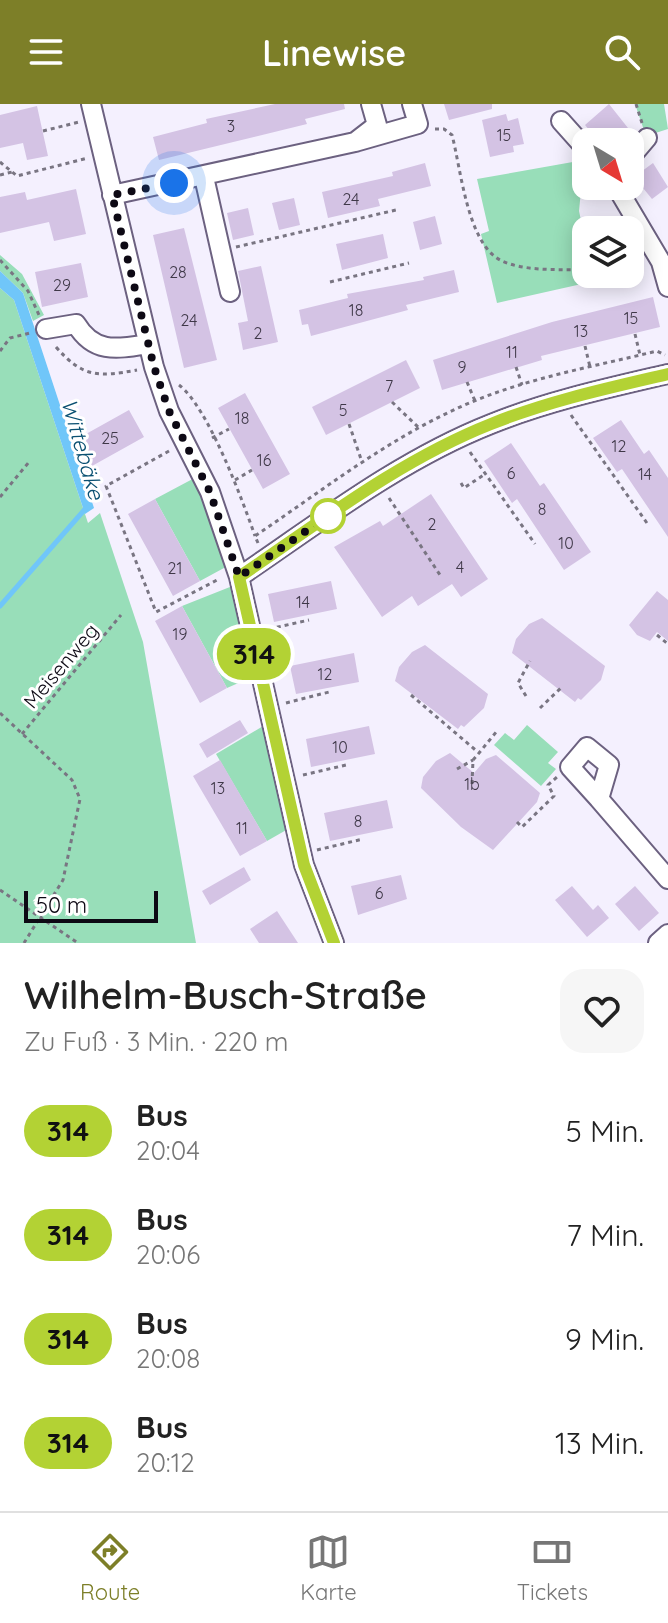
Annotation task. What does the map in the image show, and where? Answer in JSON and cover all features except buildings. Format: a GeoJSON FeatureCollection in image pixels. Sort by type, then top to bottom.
{"type":"FeatureCollection","features":[{"type":"Feature","properties":{"kind":"street"},"geometry":{"type":"LineString","coordinates":[[355,142],[377,125],[371,104]]}},
{"type":"Feature","properties":{"kind":"street"},"geometry":{"type":"LineString","coordinates":[[112,195],[355,142],[418,124],[412,104]]}},
{"type":"Feature","properties":{"kind":"street"},"geometry":{"type":"LineString","coordinates":[[93,111],[148,344],[169,411],[210,492],[238,573],[302,854],[334,943]]}},
{"type":"Feature","properties":{"kind":"street"},"geometry":{"type":"LineString","coordinates":[[561,121],[572,133]]}},
{"type":"Feature","properties":{"kind":"street"},"geometry":{"type":"LineString","coordinates":[[644,142],[647,138]]}},
{"type":"Feature","properties":{"kind":"street"},"geometry":{"type":"LineString","coordinates":[[204,177],[230,292]]}},
{"type":"Feature","properties":{"kind":"street"},"geometry":{"type":"LineString","coordinates":[[624,200],[661,262],[668,287]]}},
{"type":"Feature","properties":{"kind":"street"},"geometry":{"type":"LineString","coordinates":[[46,329],[76,324],[84,337],[104,349],[148,344]]}},
{"type":"Feature","properties":{"kind":"street"},"geometry":{"type":"LineString","coordinates":[[238,573],[460,437],[561,399],[668,374]]}},
{"type":"Feature","properties":{"kind":"street"},"geometry":{"type":"LineString","coordinates":[[599,799],[609,765],[587,747],[570,767],[668,879]]}},
{"type":"Feature","properties":{"kind":"street"},"geometry":{"type":"LineString","coordinates":[[658,943],[668,934]]}},
{"type":"Feature","properties":{"kind":"path"},"geometry":{"type":"LineString","coordinates":[[43,131],[93,111]]}},
{"type":"Feature","properties":{"kind":"path"},"geometry":{"type":"LineString","coordinates":[[418,124],[424,130],[444,129],[452,135],[474,225],[484,248],[500,260],[515,264],[572,269]]}},
{"type":"Feature","properties":{"kind":"path"},"geometry":{"type":"LineString","coordinates":[[0,162],[17,176],[103,154]]}},
{"type":"Feature","properties":{"kind":"path"},"geometry":{"type":"LineString","coordinates":[[0,175],[12,172]]}},
{"type":"Feature","properties":{"kind":"path"},"geometry":{"type":"LineString","coordinates":[[221,250],[396,210]]}},
{"type":"Feature","properties":{"kind":"path"},"geometry":{"type":"LineString","coordinates":[[330,282],[409,263]]}},
{"type":"Feature","properties":{"kind":"path"},"geometry":{"type":"LineString","coordinates":[[635,334],[640,355]]}},
{"type":"Feature","properties":{"kind":"path"},"geometry":{"type":"LineString","coordinates":[[0,351],[10,338],[24,335]]}},
{"type":"Feature","properties":{"kind":"path"},"geometry":{"type":"LineString","coordinates":[[585,346],[590,367]]}},
{"type":"Feature","properties":{"kind":"path"},"geometry":{"type":"LineString","coordinates":[[516,367],[522,385]]}},
{"type":"Feature","properties":{"kind":"path"},"geometry":{"type":"LineString","coordinates":[[467,382],[475,401]]}},
{"type":"Feature","properties":{"kind":"path"},"geometry":{"type":"LineString","coordinates":[[179,386],[192,395],[235,480],[255,536]]}},
{"type":"Feature","properties":{"kind":"path"},"geometry":{"type":"LineString","coordinates":[[561,399],[649,526]]}},
{"type":"Feature","properties":{"kind":"path"},"geometry":{"type":"LineString","coordinates":[[392,402],[418,428]]}},
{"type":"Feature","properties":{"kind":"path"},"geometry":{"type":"LineString","coordinates":[[349,424],[362,462]]}},
{"type":"Feature","properties":{"kind":"path"},"geometry":{"type":"LineString","coordinates":[[212,438],[229,429]]}},
{"type":"Feature","properties":{"kind":"path"},"geometry":{"type":"LineString","coordinates":[[460,437],[535,544]]}},
{"type":"Feature","properties":{"kind":"path"},"geometry":{"type":"LineString","coordinates":[[184,442],[106,486],[156,612],[238,573]]}},
{"type":"Feature","properties":{"kind":"path"},"geometry":{"type":"LineString","coordinates":[[0,497],[29,462]]}},
{"type":"Feature","properties":{"kind":"path"},"geometry":{"type":"LineString","coordinates":[[235,480],[252,470]]}},
{"type":"Feature","properties":{"kind":"path"},"geometry":{"type":"LineString","coordinates":[[461,483],[464,488],[485,474]]}},
{"type":"Feature","properties":{"kind":"path"},"geometry":{"type":"LineString","coordinates":[[379,484],[440,575]]}},
{"type":"Feature","properties":{"kind":"path","name":"Meisenweg"},"geometry":{"type":"LineString","coordinates":[[22,734],[121,615]]}},
{"type":"Feature","properties":{"kind":"path"},"geometry":{"type":"LineString","coordinates":[[250,633],[309,620]]}},
{"type":"Feature","properties":{"kind":"path"},"geometry":{"type":"LineString","coordinates":[[657,635],[668,644]]}},
{"type":"Feature","properties":{"kind":"path"},"geometry":{"type":"LineString","coordinates":[[526,696],[518,683],[530,661]]}},
{"type":"Feature","properties":{"kind":"path"},"geometry":{"type":"LineString","coordinates":[[540,708],[563,686]]}},
{"type":"Feature","properties":{"kind":"path"},"geometry":{"type":"LineString","coordinates":[[267,708],[329,692]]}},
{"type":"Feature","properties":{"kind":"path"},"geometry":{"type":"LineString","coordinates":[[411,695],[479,753]]}},
{"type":"Feature","properties":{"kind":"path"},"geometry":{"type":"LineString","coordinates":[[0,713],[72,780],[80,799],[63,880],[24,943]]}},
{"type":"Feature","properties":{"kind":"path"},"geometry":{"type":"LineString","coordinates":[[457,769],[473,760],[497,731]]}},
{"type":"Feature","properties":{"kind":"path"},"geometry":{"type":"LineString","coordinates":[[472,784],[473,760]]}},
{"type":"Feature","properties":{"kind":"path"},"geometry":{"type":"LineString","coordinates":[[284,780],[346,765]]}},
{"type":"Feature","properties":{"kind":"path"},"geometry":{"type":"LineString","coordinates":[[517,822],[522,827],[554,796],[548,785],[570,767]]}},
{"type":"Feature","properties":{"kind":"path"},"geometry":{"type":"LineString","coordinates":[[302,854],[363,839]]}},
{"type":"Feature","properties":{"kind":"path"},"geometry":{"type":"LineString","coordinates":[[0,890],[78,943]]}},
{"type":"Feature","properties":{"kind":"green space"},"geometry":{"type":"Polygon","coordinates":[[[635,104],[664,104],[668,129],[646,136],[635,104]]]}},
{"type":"Feature","properties":{"kind":"green space"},"geometry":{"type":"Polygon","coordinates":[[[572,162],[572,200],[580,200],[580,216],[572,216],[572,286],[497,303],[481,234],[489,231],[477,179],[572,162]]]}},
{"type":"Feature","properties":{"kind":"green space"},"geometry":{"type":"Polygon","coordinates":[[[0,255],[22,274],[44,315],[33,321],[23,293],[0,271],[0,255]]]}},
{"type":"Feature","properties":{"kind":"green space"},"geometry":{"type":"Polygon","coordinates":[[[0,288],[14,300],[88,523],[100,513],[143,642],[196,943],[0,943],[0,288]]]}},
{"type":"Feature","properties":{"kind":"green space"},"geometry":{"type":"Polygon","coordinates":[[[202,474],[235,562],[200,581],[155,499],[202,474]]]}},
{"type":"Feature","properties":{"kind":"green space"},"geometry":{"type":"Polygon","coordinates":[[[240,583],[259,674],[227,688],[182,606],[240,583]]]}},
{"type":"Feature","properties":{"kind":"green space"},"geometry":{"type":"Polygon","coordinates":[[[270,722],[295,825],[267,841],[216,754],[270,722]]]}},
{"type":"Feature","properties":{"kind":"green space"},"geometry":{"type":"Polygon","coordinates":[[[527,725],[558,752],[548,763],[556,769],[541,786],[494,745],[505,733],[514,740],[527,725]]]}},
{"type":"Feature","properties":{"kind":"water","name":"Wittebäke"},"geometry":{"type":"Polygon","coordinates":[[[0,271],[23,293],[94,508],[85,514],[14,300],[0,288],[0,271]]]}},
{"type":"Feature","properties":{"kind":"waterway","name":"Wittebäke"},"geometry":{"type":"LineString","coordinates":[[0,606],[86,508]]}},
{"type":"Feature","properties":{"kind":"bus line","name":"314"},"geometry":{"type":"LineString","coordinates":[[334,943],[304,865],[239,577],[366,492],[460,437],[561,399],[668,374]]}},
{"type":"Feature","properties":{"kind":"route"},"geometry":{"type":"LineString","coordinates":[[174,183],[112,195],[154,367],[169,411],[210,492],[239,577],[328,516]]}}]}
